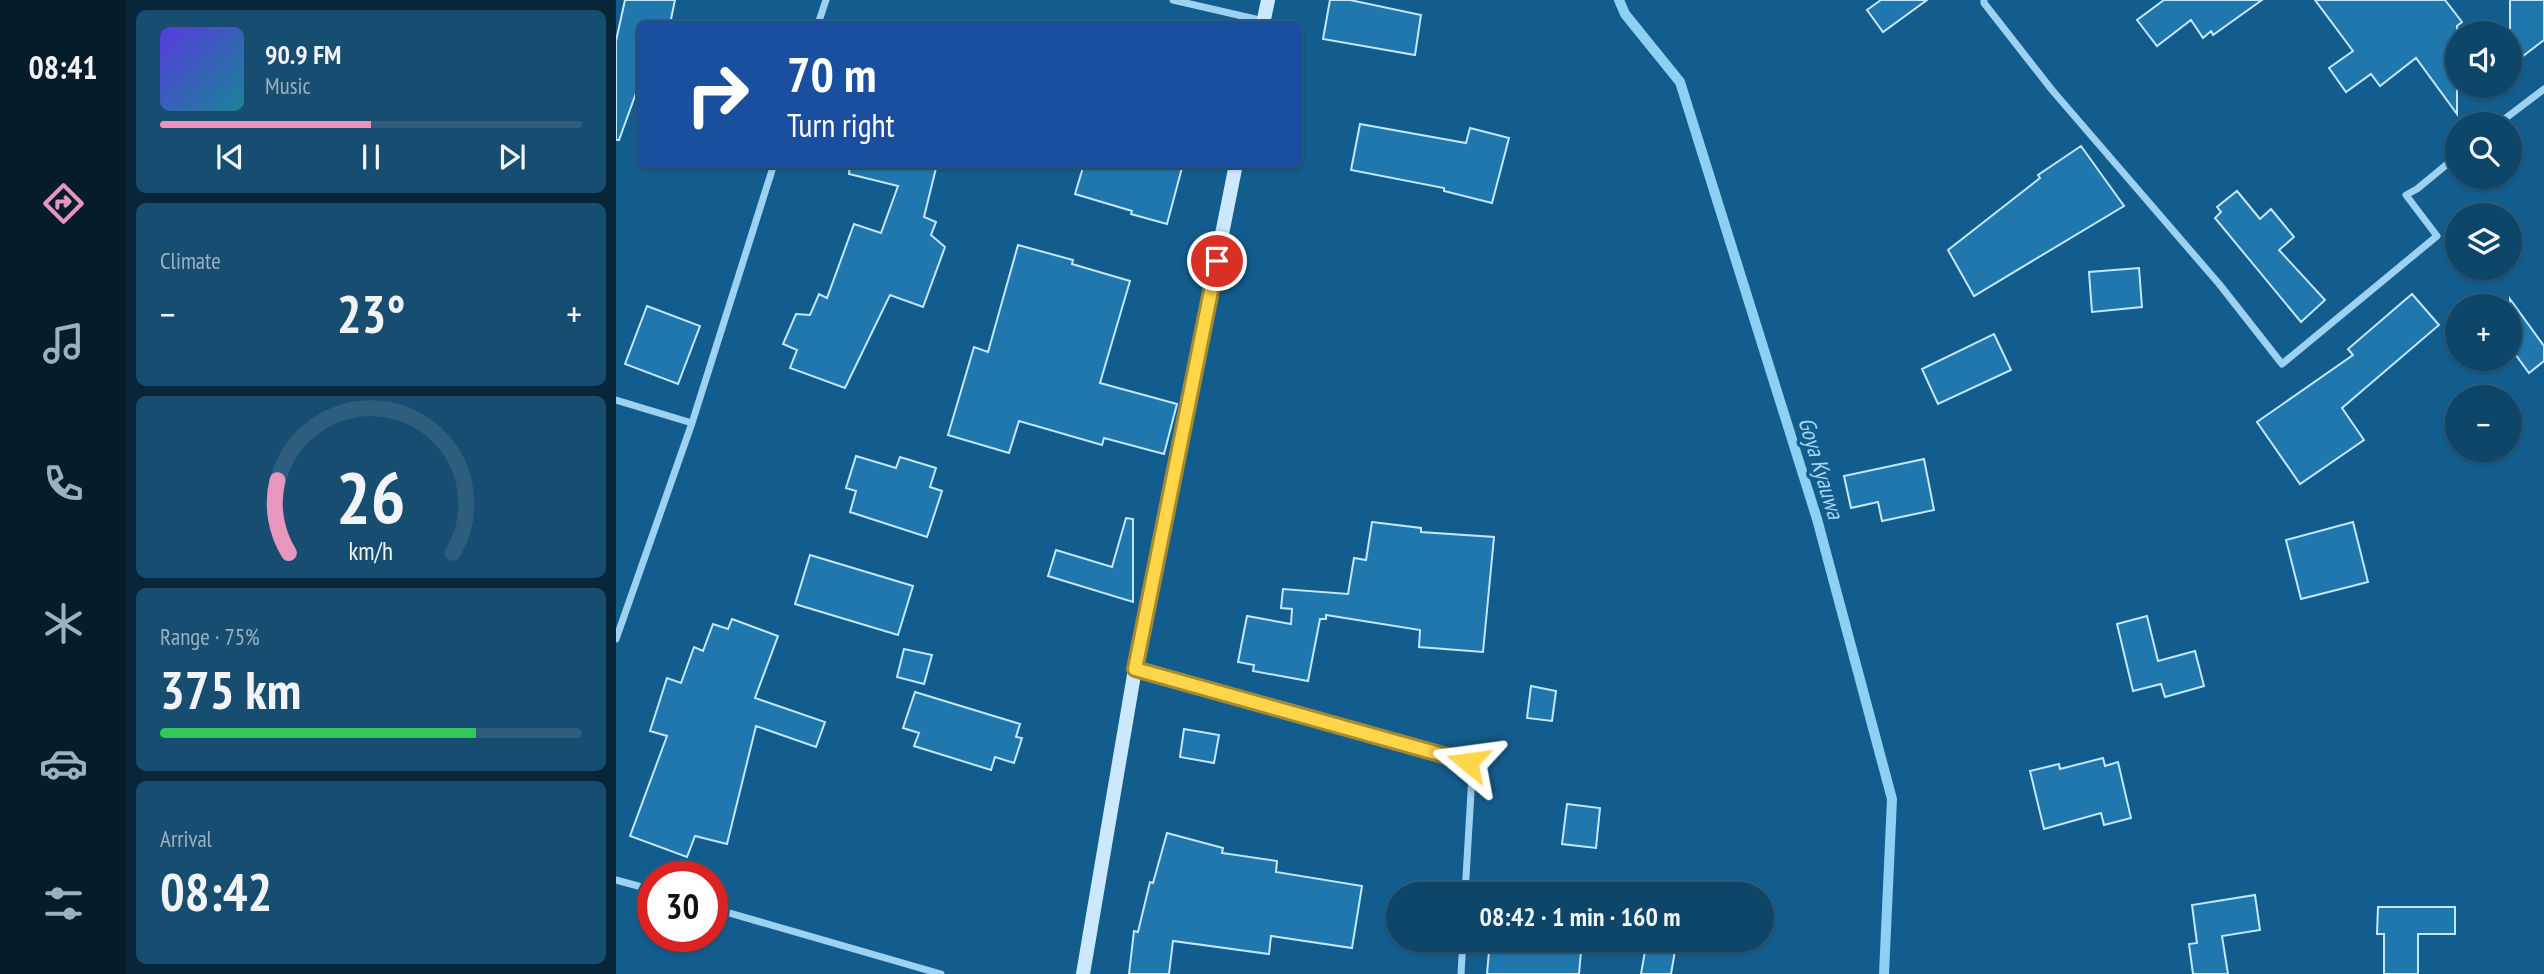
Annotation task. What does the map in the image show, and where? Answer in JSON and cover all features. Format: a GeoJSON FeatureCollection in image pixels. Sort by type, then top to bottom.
{"type":"FeatureCollection","features":[{"type":"Feature","properties":{"kind":"street"},"geometry":{"type":"LineString","coordinates":[[819,21],[826,0]]}},
{"type":"Feature","properties":{"kind":"street"},"geometry":{"type":"LineString","coordinates":[[1173,0],[1256,21]]}},
{"type":"Feature","properties":{"kind":"street"},"geometry":{"type":"LineString","coordinates":[[1264,21],[1268,0]]}},
{"type":"Feature","properties":{"kind":"street"},"geometry":{"type":"LineString","coordinates":[[1984,0],[2052,90],[2221,285],[2282,364],[2437,236],[2406,195],[2445,166]]}},
{"type":"Feature","properties":{"kind":"street"},"geometry":{"type":"LineString","coordinates":[[2514,112],[2544,89]]}},
{"type":"Feature","properties":{"kind":"street"},"geometry":{"type":"LineString","coordinates":[[616,639],[692,423],[773,168]]}},
{"type":"Feature","properties":{"kind":"street"},"geometry":{"type":"LineString","coordinates":[[1083,974],[1135,669],[1235,168]]}},
{"type":"Feature","properties":{"kind":"street"},"geometry":{"type":"LineString","coordinates":[[616,400],[692,423]]}},
{"type":"Feature","properties":{"kind":"street"},"geometry":{"type":"LineString","coordinates":[[1135,669],[1468,762],[1472,775],[1466,882]]}},
{"type":"Feature","properties":{"kind":"street"},"geometry":{"type":"LineString","coordinates":[[616,880],[637,886]]}},
{"type":"Feature","properties":{"kind":"street"},"geometry":{"type":"LineString","coordinates":[[728,913],[941,974]]}},
{"type":"Feature","properties":{"kind":"street"},"geometry":{"type":"LineString","coordinates":[[1461,974],[1462,952]]}},
{"type":"Feature","properties":{"kind":"building"},"geometry":{"type":"Polygon","coordinates":[[[625,0],[675,0],[671,21],[637,21],[637,90],[619,140],[616,140],[616,41],[625,0]]]}},
{"type":"Feature","properties":{"kind":"building"},"geometry":{"type":"Polygon","coordinates":[[[1330,0],[1350,0],[1421,15],[1415,55],[1323,39],[1330,0]]]}},
{"type":"Feature","properties":{"kind":"building"},"geometry":{"type":"Polygon","coordinates":[[[1881,0],[1927,0],[1883,32],[1867,10],[1881,0]]]}},
{"type":"Feature","properties":{"kind":"building"},"geometry":{"type":"Polygon","coordinates":[[[2164,0],[2262,0],[2213,35],[2211,31],[2203,38],[2191,20],[2157,46],[2137,20],[2164,0]]]}},
{"type":"Feature","properties":{"kind":"building"},"geometry":{"type":"Polygon","coordinates":[[[2315,0],[2445,0],[2461,21],[2445,21],[2445,98],[2416,58],[2380,86],[2371,74],[2346,92],[2329,68],[2353,51],[2315,0]]]}},
{"type":"Feature","properties":{"kind":"building"},"geometry":{"type":"Polygon","coordinates":[[[2510,0],[2544,0],[2544,40],[2522,57],[2522,21],[2510,21],[2510,0]]]}},
{"type":"Feature","properties":{"kind":"building"},"geometry":{"type":"Polygon","coordinates":[[[2445,98],[2457,98],[2456,112],[2445,98]]]}},
{"type":"Feature","properties":{"kind":"building"},"geometry":{"type":"Polygon","coordinates":[[[1360,124],[1466,143],[1470,128],[1509,138],[1492,203],[1444,191],[1444,188],[1351,170],[1360,124]]]}},
{"type":"Feature","properties":{"kind":"building"},"geometry":{"type":"Polygon","coordinates":[[[2081,146],[2124,206],[1974,296],[1948,250],[2040,178],[2038,175],[2081,146]]]}},
{"type":"Feature","properties":{"kind":"building"},"geometry":{"type":"Polygon","coordinates":[[[850,168],[936,168],[924,217],[936,222],[931,235],[945,247],[923,307],[890,295],[845,388],[790,368],[797,350],[783,344],[796,314],[810,315],[819,294],[827,298],[854,224],[881,233],[898,186],[849,174],[850,168]]]}},
{"type":"Feature","properties":{"kind":"building"},"geometry":{"type":"Polygon","coordinates":[[[1083,168],[1182,168],[1167,224],[1075,194],[1083,168]]]}},
{"type":"Feature","properties":{"kind":"building"},"geometry":{"type":"Polygon","coordinates":[[[2237,191],[2260,219],[2271,209],[2294,237],[2279,250],[2325,300],[2301,322],[2215,218],[2221,212],[2217,207],[2237,191]]]}},
{"type":"Feature","properties":{"kind":"building"},"geometry":{"type":"Polygon","coordinates":[[[1018,245],[1073,260],[1072,264],[1130,281],[1100,383],[1177,404],[1164,454],[1104,438],[1102,445],[1019,421],[1009,453],[948,435],[974,347],[988,352],[1018,245]]]}},
{"type":"Feature","properties":{"kind":"building"},"geometry":{"type":"Polygon","coordinates":[[[2139,268],[2142,307],[2092,312],[2089,272],[2139,268]]]}},
{"type":"Feature","properties":{"kind":"building"},"geometry":{"type":"Polygon","coordinates":[[[2412,294],[2439,325],[2342,408],[2364,440],[2300,484],[2257,422],[2353,355],[2348,349],[2412,294]]]}},
{"type":"Feature","properties":{"kind":"building"},"geometry":{"type":"Polygon","coordinates":[[[647,306],[700,326],[678,384],[625,364],[647,306]]]}},
{"type":"Feature","properties":{"kind":"building"},"geometry":{"type":"Polygon","coordinates":[[[2522,316],[2544,346],[2544,361],[2529,373],[2522,363],[2522,316]]]}},
{"type":"Feature","properties":{"kind":"building"},"geometry":{"type":"Polygon","coordinates":[[[1994,334],[2011,370],[1938,404],[1922,369],[1994,334]]]}},
{"type":"Feature","properties":{"kind":"building"},"geometry":{"type":"Polygon","coordinates":[[[856,456],[896,468],[900,457],[936,468],[930,487],[942,491],[927,537],[850,512],[856,491],[846,488],[856,456]]]}},
{"type":"Feature","properties":{"kind":"building"},"geometry":{"type":"Polygon","coordinates":[[[1924,459],[1934,510],[1882,521],[1878,502],[1851,508],[1844,476],[1924,459]]]}},
{"type":"Feature","properties":{"kind":"building"},"geometry":{"type":"Polygon","coordinates":[[[1126,518],[1133,519],[1133,602],[1048,576],[1056,550],[1112,567],[1126,518]]]}},
{"type":"Feature","properties":{"kind":"building"},"geometry":{"type":"Polygon","coordinates":[[[1372,522],[1421,528],[1421,532],[1494,537],[1483,652],[1419,647],[1420,630],[1326,615],[1326,619],[1320,619],[1308,681],[1253,671],[1254,665],[1238,662],[1247,616],[1291,624],[1292,609],[1281,608],[1283,589],[1348,594],[1354,558],[1366,560],[1372,522]]]}},
{"type":"Feature","properties":{"kind":"building"},"geometry":{"type":"Polygon","coordinates":[[[2353,522],[2368,582],[2301,599],[2286,540],[2353,522]]]}},
{"type":"Feature","properties":{"kind":"building"},"geometry":{"type":"Polygon","coordinates":[[[810,555],[913,586],[898,635],[795,604],[810,555]]]}},
{"type":"Feature","properties":{"kind":"building"},"geometry":{"type":"Polygon","coordinates":[[[2147,616],[2158,661],[2195,651],[2204,686],[2165,697],[2161,684],[2133,691],[2117,624],[2147,616]]]}},
{"type":"Feature","properties":{"kind":"building"},"geometry":{"type":"Polygon","coordinates":[[[732,619],[778,636],[755,698],[825,722],[816,747],[756,726],[727,844],[695,836],[687,857],[630,836],[667,736],[650,731],[667,678],[681,683],[694,647],[703,651],[713,624],[728,629],[732,619]]]}},
{"type":"Feature","properties":{"kind":"building"},"geometry":{"type":"Polygon","coordinates":[[[904,649],[932,655],[924,684],[897,677],[904,649]]]}},
{"type":"Feature","properties":{"kind":"building"},"geometry":{"type":"Polygon","coordinates":[[[1531,686],[1556,691],[1552,721],[1527,718],[1531,686]]]}},
{"type":"Feature","properties":{"kind":"building"},"geometry":{"type":"Polygon","coordinates":[[[915,692],[1020,724],[1016,737],[1022,738],[1014,763],[995,757],[991,770],[914,746],[919,733],[903,728],[915,692]]]}},
{"type":"Feature","properties":{"kind":"building"},"geometry":{"type":"Polygon","coordinates":[[[1184,729],[1219,735],[1214,763],[1180,757],[1184,729]]]}},
{"type":"Feature","properties":{"kind":"building"},"geometry":{"type":"Polygon","coordinates":[[[2103,758],[2105,766],[2118,762],[2131,818],[2104,825],[2101,813],[2044,829],[2030,771],[2059,764],[2060,769],[2103,758]]]}},
{"type":"Feature","properties":{"kind":"building"},"geometry":{"type":"Polygon","coordinates":[[[1567,804],[1600,808],[1596,848],[1562,844],[1567,804]]]}},
{"type":"Feature","properties":{"kind":"building"},"geometry":{"type":"Polygon","coordinates":[[[1167,833],[1223,848],[1222,853],[1277,861],[1276,872],[1362,886],[1352,948],[1271,936],[1269,954],[1173,941],[1169,974],[1129,974],[1134,931],[1138,932],[1150,882],[1153,883],[1167,833]]]}},
{"type":"Feature","properties":{"kind":"building"},"geometry":{"type":"Polygon","coordinates":[[[2255,895],[2260,930],[2222,936],[2228,974],[2193,974],[2189,944],[2197,943],[2192,905],[2255,895]]]}},
{"type":"Feature","properties":{"kind":"building"},"geometry":{"type":"Polygon","coordinates":[[[2378,907],[2455,907],[2455,934],[2418,934],[2418,974],[2384,974],[2384,934],[2377,934],[2378,907]]]}},
{"type":"Feature","properties":{"kind":"building"},"geometry":{"type":"Polygon","coordinates":[[[1489,952],[1581,952],[1579,974],[1487,974],[1489,952]]]}},
{"type":"Feature","properties":{"kind":"building"},"geometry":{"type":"Polygon","coordinates":[[[1645,952],[1675,952],[1671,974],[1641,974],[1645,952]]]}},
{"type":"Feature","properties":{"kind":"waterway","name":"Goya Kyauwa"},"geometry":{"type":"LineString","coordinates":[[1619,0],[1625,14],[1680,82],[1817,519],[1892,799],[1884,974]]}},
{"type":"Feature","properties":{"kind":"route"},"geometry":{"type":"LineString","coordinates":[[1217,261],[1135,669],[1468,762]]}}]}
